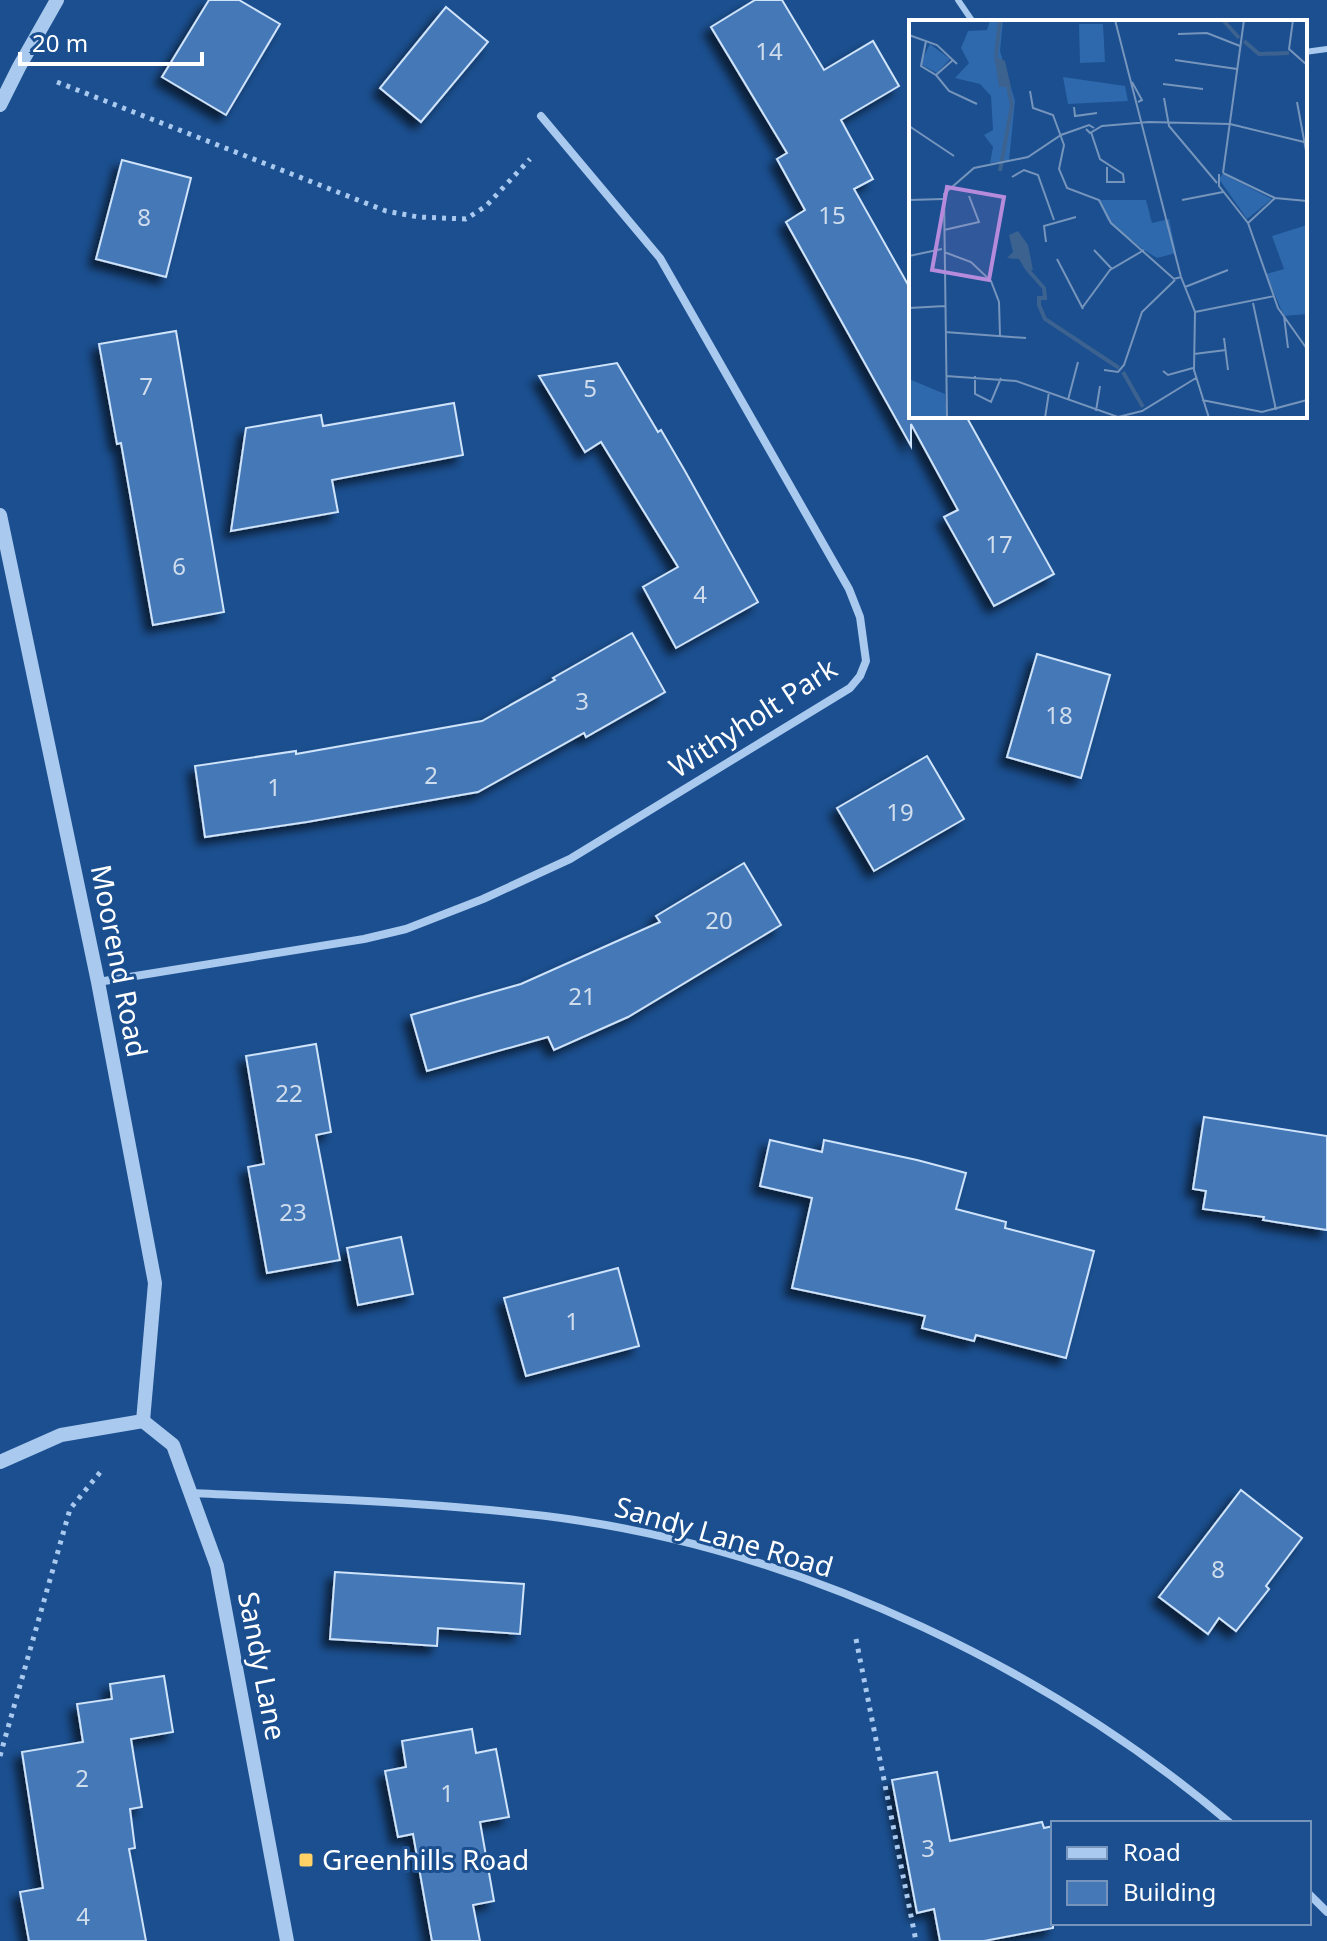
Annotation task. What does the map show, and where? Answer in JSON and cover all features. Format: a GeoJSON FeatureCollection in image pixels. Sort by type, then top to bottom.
{"type":"FeatureCollection","features":[{"type":"Feature","properties":{"kind":"street"},"geometry":{"type":"LineString","coordinates":[[0,105],[57,0]]}},
{"type":"Feature","properties":{"kind":"street","name":"Withyholt Park"},"geometry":{"type":"LineString","coordinates":[[98,982],[364,939],[406,929],[483,899],[570,859],[850,688],[860,676],[866,661],[863,636],[860,617],[849,589],[660,258],[541,116]]}},
{"type":"Feature","properties":{"kind":"street","name":"Moorend Road"},"geometry":{"type":"LineString","coordinates":[[0,515],[98,982],[155,1283],[143,1421]]}},
{"type":"Feature","properties":{"kind":"street"},"geometry":{"type":"LineString","coordinates":[[0,1462],[61,1435],[143,1421]]}},
{"type":"Feature","properties":{"kind":"street","name":"Sandy Lane"},"geometry":{"type":"LineString","coordinates":[[143,1421],[173,1445],[217,1566],[287,1941]]}},
{"type":"Feature","properties":{"kind":"street","name":"Sandy Lane Road"},"geometry":{"type":"LineString","coordinates":[[190,1493],[486,1508],[579,1521],[670,1539],[760,1564],[847,1595],[1011,1671],[1106,1729],[1228,1821]]}},
{"type":"Feature","properties":{"kind":"street"},"geometry":{"type":"LineString","coordinates":[[1311,1896],[1327,1912]]}},
{"type":"Feature","properties":{"kind":"lane"},"geometry":{"type":"LineString","coordinates":[[958,0],[972,20]]}},
{"type":"Feature","properties":{"kind":"lane"},"geometry":{"type":"LineString","coordinates":[[1307,52],[1327,49]]}},
{"type":"Feature","properties":{"kind":"path"},"geometry":{"type":"LineString","coordinates":[[19,67],[386,211],[418,217],[466,219],[486,206],[555,132]]}},
{"type":"Feature","properties":{"kind":"path"},"geometry":{"type":"LineString","coordinates":[[0,1756],[70,1509],[143,1421]]}},
{"type":"Feature","properties":{"kind":"path"},"geometry":{"type":"LineString","coordinates":[[847,1595],[916,1941]]}},
{"type":"Feature","properties":{"kind":"building"},"geometry":{"type":"Polygon","coordinates":[[[209,0],[239,0],[280,24],[226,115],[162,77],[209,0]]]}},
{"type":"Feature","properties":{"kind":"building"},"geometry":{"type":"Polygon","coordinates":[[[755,0],[782,0],[824,70],[873,41],[899,86],[841,120],[873,179],[854,189],[909,286],[909,418],[967,418],[1054,574],[994,606],[944,517],[958,510],[911,424],[911,446],[786,222],[805,210],[777,159],[787,153],[711,27],[755,0]]]}},
{"type":"Feature","properties":{"kind":"building"},"geometry":{"type":"Polygon","coordinates":[[[446,7],[488,42],[421,122],[380,88],[446,7]]]}},
{"type":"Feature","properties":{"kind":"building"},"geometry":{"type":"Polygon","coordinates":[[[122,160],[191,178],[166,277],[96,259],[122,160]]]}},
{"type":"Feature","properties":{"kind":"building"},"geometry":{"type":"Polygon","coordinates":[[[176,331],[224,612],[153,625],[121,443],[117,444],[99,344],[176,331]]]}},
{"type":"Feature","properties":{"kind":"building"},"geometry":{"type":"Polygon","coordinates":[[[617,363],[658,432],[661,430],[758,602],[676,648],[643,587],[678,567],[601,442],[585,452],[539,376],[617,363]]]}},
{"type":"Feature","properties":{"kind":"building"},"geometry":{"type":"Polygon","coordinates":[[[454,403],[463,455],[332,480],[338,512],[231,531],[246,428],[321,415],[323,426],[454,403]]]}},
{"type":"Feature","properties":{"kind":"building"},"geometry":{"type":"Polygon","coordinates":[[[632,633],[665,692],[586,737],[584,733],[478,792],[205,837],[195,766],[296,751],[296,754],[482,721],[632,633]]]}},
{"type":"Feature","properties":{"kind":"building"},"geometry":{"type":"Polygon","coordinates":[[[1037,654],[1110,675],[1081,778],[1007,757],[1037,654]]]}},
{"type":"Feature","properties":{"kind":"building"},"geometry":{"type":"Polygon","coordinates":[[[927,756],[964,819],[874,871],[837,808],[927,756]]]}},
{"type":"Feature","properties":{"kind":"building"},"geometry":{"type":"Polygon","coordinates":[[[744,863],[781,925],[628,1017],[554,1050],[548,1037],[427,1071],[411,1015],[521,984],[660,922],[656,916],[744,863]]]}},
{"type":"Feature","properties":{"kind":"building"},"geometry":{"type":"Polygon","coordinates":[[[316,1044],[331,1132],[316,1135],[340,1260],[267,1273],[248,1167],[264,1164],[246,1056],[316,1044]]]}},
{"type":"Feature","properties":{"kind":"building"},"geometry":{"type":"Polygon","coordinates":[[[1204,1117],[1327,1136],[1327,1230],[1203,1209],[1206,1191],[1193,1189],[1204,1117]]]}},
{"type":"Feature","properties":{"kind":"building"},"geometry":{"type":"Polygon","coordinates":[[[770,1140],[822,1152],[824,1140],[966,1173],[956,1209],[1006,1222],[1005,1228],[1094,1251],[1066,1358],[976,1335],[974,1341],[922,1328],[925,1316],[792,1288],[812,1198],[760,1186],[770,1140]]]}},
{"type":"Feature","properties":{"kind":"building"},"geometry":{"type":"Polygon","coordinates":[[[401,1237],[413,1294],[358,1305],[347,1248],[401,1237]]]}},
{"type":"Feature","properties":{"kind":"building"},"geometry":{"type":"Polygon","coordinates":[[[618,1268],[639,1346],[526,1376],[504,1298],[618,1268]]]}},
{"type":"Feature","properties":{"kind":"building"},"geometry":{"type":"Polygon","coordinates":[[[1241,1490],[1302,1538],[1266,1586],[1269,1589],[1236,1631],[1219,1618],[1208,1634],[1159,1597],[1241,1490]]]}},
{"type":"Feature","properties":{"kind":"building"},"geometry":{"type":"Polygon","coordinates":[[[335,1572],[524,1584],[520,1634],[438,1628],[437,1646],[330,1639],[335,1572]]]}},
{"type":"Feature","properties":{"kind":"building"},"geometry":{"type":"Polygon","coordinates":[[[164,1676],[173,1732],[131,1739],[142,1807],[130,1809],[135,1848],[129,1849],[146,1941],[29,1941],[20,1892],[43,1888],[22,1752],[83,1742],[77,1704],[112,1699],[110,1684],[164,1676]]]}},
{"type":"Feature","properties":{"kind":"building"},"geometry":{"type":"Polygon","coordinates":[[[472,1729],[476,1753],[496,1749],[509,1817],[480,1822],[494,1901],[473,1905],[480,1941],[432,1941],[413,1834],[398,1837],[385,1771],[406,1767],[402,1741],[472,1729]]]}},
{"type":"Feature","properties":{"kind":"building"},"geometry":{"type":"Polygon","coordinates":[[[937,1772],[950,1841],[1042,1822],[1044,1828],[1051,1826],[1053,1928],[984,1941],[940,1941],[934,1909],[917,1913],[892,1780],[937,1772]]]}},
{"type":"Feature","properties":{"kind":"place","name":"Greenhills Road"},"geometry":{"type":"Point","coordinates":[306,1860]}}]}
